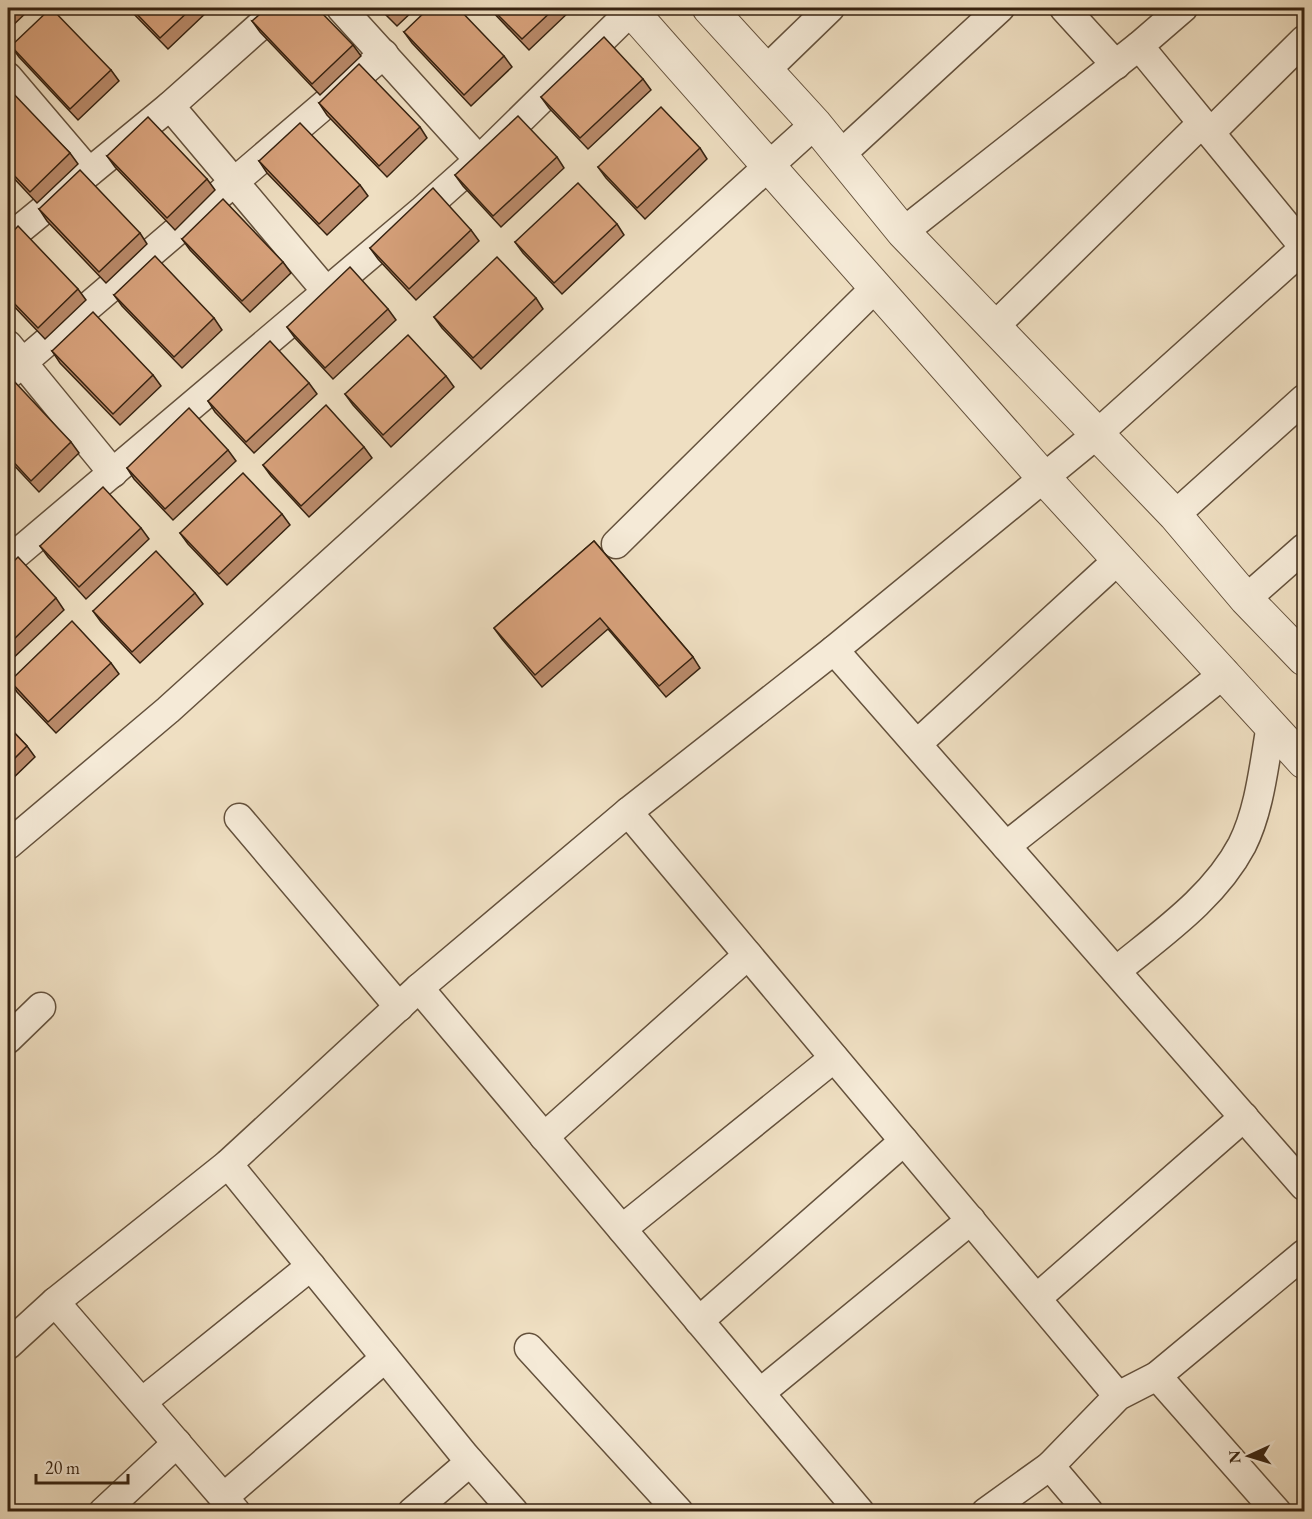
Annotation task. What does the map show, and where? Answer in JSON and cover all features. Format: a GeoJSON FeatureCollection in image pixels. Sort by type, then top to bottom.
{"type":"FeatureCollection","features":[{"type":"Feature","properties":{"kind":"street"},"geometry":{"type":"LineString","coordinates":[[8,239],[170,106],[279,8]]}},
{"type":"Feature","properties":{"kind":"street"},"geometry":{"type":"LineString","coordinates":[[341,8],[479,160]]}},
{"type":"Feature","properties":{"kind":"street"},"geometry":{"type":"LineString","coordinates":[[8,561],[327,292],[479,160],[632,8],[769,168],[1044,478],[1305,762]]}},
{"type":"Feature","properties":{"kind":"street"},"geometry":{"type":"LineString","coordinates":[[709,8],[815,124],[903,232],[1175,515],[1246,599],[1305,659]]}},
{"type":"Feature","properties":{"kind":"street"},"geometry":{"type":"LineString","coordinates":[[765,70],[830,8]]}},
{"type":"Feature","properties":{"kind":"street"},"geometry":{"type":"LineString","coordinates":[[839,156],[1000,8]]}},
{"type":"Feature","properties":{"kind":"street"},"geometry":{"type":"LineString","coordinates":[[1064,8],[1116,65]]}},
{"type":"Feature","properties":{"kind":"street"},"geometry":{"type":"LineString","coordinates":[[903,232],[1116,65],[1183,8]]}},
{"type":"Feature","properties":{"kind":"street"},"geometry":{"type":"LineString","coordinates":[[994,327],[1206,128],[1305,40]]}},
{"type":"Feature","properties":{"kind":"street"},"geometry":{"type":"LineString","coordinates":[[10,1337],[228,1164],[409,997],[628,812],[834,650],[1096,435],[1305,248],[1139,46]]}},
{"type":"Feature","properties":{"kind":"street"},"geometry":{"type":"LineString","coordinates":[[113,473],[13,361],[234,182],[384,54]]}},
{"type":"Feature","properties":{"kind":"street"},"geometry":{"type":"LineString","coordinates":[[8,77],[89,172]]}},
{"type":"Feature","properties":{"kind":"street"},"geometry":{"type":"LineString","coordinates":[[170,106],[327,292]]}},
{"type":"Feature","properties":{"kind":"street"},"geometry":{"type":"LineString","coordinates":[[8,845],[168,710],[815,124]]}},
{"type":"Feature","properties":{"kind":"street"},"geometry":{"type":"LineString","coordinates":[[616,544],[875,288]]}},
{"type":"Feature","properties":{"kind":"street"},"geometry":{"type":"LineString","coordinates":[[1175,515],[1305,399]]}},
{"type":"Feature","properties":{"kind":"street"},"geometry":{"type":"LineString","coordinates":[[1246,599],[1305,548]]}},
{"type":"Feature","properties":{"kind":"street"},"geometry":{"type":"LineString","coordinates":[[917,744],[1119,559]]}},
{"type":"Feature","properties":{"kind":"street"},"geometry":{"type":"LineString","coordinates":[[834,650],[1305,1186]]}},
{"type":"Feature","properties":{"kind":"street"},"geometry":{"type":"LineString","coordinates":[[1006,846],[1225,673]]}},
{"type":"Feature","properties":{"kind":"street"},"geometry":{"type":"LineString","coordinates":[[1116,971],[1192,907],[1225,872],[1243,843],[1257,799],[1271,725]]}},
{"type":"Feature","properties":{"kind":"street"},"geometry":{"type":"LineString","coordinates":[[628,812],[1118,1396]]}},
{"type":"Feature","properties":{"kind":"street"},"geometry":{"type":"LineString","coordinates":[[239,818],[544,1137],[860,1512]]}},
{"type":"Feature","properties":{"kind":"street"},"geometry":{"type":"LineString","coordinates":[[544,1137],[748,955]]}},
{"type":"Feature","properties":{"kind":"street"},"geometry":{"type":"LineString","coordinates":[[8,1039],[41,1007]]}},
{"type":"Feature","properties":{"kind":"street"},"geometry":{"type":"LineString","coordinates":[[622,1229],[834,1058]]}},
{"type":"Feature","properties":{"kind":"street"},"geometry":{"type":"LineString","coordinates":[[1036,1298],[1245,1117]]}},
{"type":"Feature","properties":{"kind":"street"},"geometry":{"type":"LineString","coordinates":[[699,1321],[904,1141]]}},
{"type":"Feature","properties":{"kind":"street"},"geometry":{"type":"LineString","coordinates":[[228,1164],[470,1462],[514,1512]]}},
{"type":"Feature","properties":{"kind":"street"},"geometry":{"type":"LineString","coordinates":[[760,1393],[971,1220]]}},
{"type":"Feature","properties":{"kind":"street"},"geometry":{"type":"LineString","coordinates":[[986,1512],[1050,1466],[1118,1396],[1157,1376],[1305,1254]]}},
{"type":"Feature","properties":{"kind":"street"},"geometry":{"type":"LineString","coordinates":[[142,1402],[310,1266]]}},
{"type":"Feature","properties":{"kind":"street"},"geometry":{"type":"LineString","coordinates":[[55,1302],[230,1504],[386,1358]]}},
{"type":"Feature","properties":{"kind":"street"},"geometry":{"type":"LineString","coordinates":[[529,1348],[679,1512]]}},
{"type":"Feature","properties":{"kind":"street"},"geometry":{"type":"LineString","coordinates":[[1157,1376],[1277,1512]]}},
{"type":"Feature","properties":{"kind":"street"},"geometry":{"type":"LineString","coordinates":[[103,1512],[177,1443]]}},
{"type":"Feature","properties":{"kind":"street"},"geometry":{"type":"LineString","coordinates":[[412,1512],[470,1462]]}},
{"type":"Feature","properties":{"kind":"street"},"geometry":{"type":"LineString","coordinates":[[1050,1466],[1089,1512]]}},
{"type":"Feature","properties":{"kind":"building"},"geometry":{"type":"Polygon","coordinates":[[[51,8],[111,70],[70,109],[11,46],[51,8]]]}},
{"type":"Feature","properties":{"kind":"building"},"geometry":{"type":"Polygon","coordinates":[[[131,8],[192,8],[160,38],[131,8]]]}},
{"type":"Feature","properties":{"kind":"building"},"geometry":{"type":"Polygon","coordinates":[[[267,8],[317,8],[353,45],[312,84],[252,21],[267,8]]]}},
{"type":"Feature","properties":{"kind":"building"},"geometry":{"type":"Polygon","coordinates":[[[382,8],[397,8],[389,15],[382,8]]]}},
{"type":"Feature","properties":{"kind":"building"},"geometry":{"type":"Polygon","coordinates":[[[429,8],[458,8],[504,56],[464,95],[404,32],[429,8]]]}},
{"type":"Feature","properties":{"kind":"building"},"geometry":{"type":"Polygon","coordinates":[[[491,8],[555,8],[522,39],[491,8]]]}},
{"type":"Feature","properties":{"kind":"building"},"geometry":{"type":"Polygon","coordinates":[[[604,37],[643,79],[580,138],[541,97],[604,37]]]}},
{"type":"Feature","properties":{"kind":"building"},"geometry":{"type":"Polygon","coordinates":[[[359,64],[420,127],[379,166],[319,103],[359,64]]]}},
{"type":"Feature","properties":{"kind":"building"},"geometry":{"type":"Polygon","coordinates":[[[10,90],[70,153],[30,192],[8,169],[8,92],[10,90]]]}},
{"type":"Feature","properties":{"kind":"building"},"geometry":{"type":"Polygon","coordinates":[[[661,107],[700,148],[637,208],[598,167],[661,107]]]}},
{"type":"Feature","properties":{"kind":"building"},"geometry":{"type":"Polygon","coordinates":[[[518,116],[557,157],[493,216],[455,175],[518,116]]]}},
{"type":"Feature","properties":{"kind":"building"},"geometry":{"type":"Polygon","coordinates":[[[148,117],[207,179],[167,218],[107,156],[148,117]]]}},
{"type":"Feature","properties":{"kind":"building"},"geometry":{"type":"Polygon","coordinates":[[[300,123],[360,185],[319,224],[259,161],[300,123]]]}},
{"type":"Feature","properties":{"kind":"building"},"geometry":{"type":"Polygon","coordinates":[[[80,170],[140,233],[99,272],[39,209],[80,170]]]}},
{"type":"Feature","properties":{"kind":"building"},"geometry":{"type":"Polygon","coordinates":[[[578,183],[617,224],[554,283],[515,242],[578,183]]]}},
{"type":"Feature","properties":{"kind":"building"},"geometry":{"type":"Polygon","coordinates":[[[433,188],[471,230],[409,289],[370,248],[433,188]]]}},
{"type":"Feature","properties":{"kind":"building"},"geometry":{"type":"Polygon","coordinates":[[[223,199],[283,262],[242,301],[182,239],[223,199]]]}},
{"type":"Feature","properties":{"kind":"building"},"geometry":{"type":"Polygon","coordinates":[[[18,226],[78,289],[38,328],[8,297],[8,237],[18,226]]]}},
{"type":"Feature","properties":{"kind":"building"},"geometry":{"type":"Polygon","coordinates":[[[155,256],[214,318],[174,357],[114,295],[155,256]]]}},
{"type":"Feature","properties":{"kind":"building"},"geometry":{"type":"Polygon","coordinates":[[[497,257],[536,298],[473,358],[434,317],[497,257]]]}},
{"type":"Feature","properties":{"kind":"building"},"geometry":{"type":"Polygon","coordinates":[[[350,267],[388,309],[325,368],[287,327],[350,267]]]}},
{"type":"Feature","properties":{"kind":"building"},"geometry":{"type":"Polygon","coordinates":[[[93,312],[153,375],[113,414],[52,351],[93,312]]]}},
{"type":"Feature","properties":{"kind":"building"},"geometry":{"type":"Polygon","coordinates":[[[408,335],[446,376],[383,435],[345,394],[408,335]]]}},
{"type":"Feature","properties":{"kind":"building"},"geometry":{"type":"Polygon","coordinates":[[[270,341],[309,383],[246,442],[208,401],[270,341]]]}},
{"type":"Feature","properties":{"kind":"building"},"geometry":{"type":"Polygon","coordinates":[[[12,379],[71,442],[31,481],[8,456],[8,383],[12,379]]]}},
{"type":"Feature","properties":{"kind":"building"},"geometry":{"type":"Polygon","coordinates":[[[326,405],[364,447],[301,506],[263,465],[326,405]]]}},
{"type":"Feature","properties":{"kind":"building"},"geometry":{"type":"Polygon","coordinates":[[[189,408],[228,450],[165,509],[127,468],[189,408]]]}},
{"type":"Feature","properties":{"kind":"building"},"geometry":{"type":"Polygon","coordinates":[[[243,473],[282,514],[219,574],[180,533],[243,473]]]}},
{"type":"Feature","properties":{"kind":"building"},"geometry":{"type":"Polygon","coordinates":[[[103,487],[141,528],[79,587],[40,546],[103,487]]]}},
{"type":"Feature","properties":{"kind":"building"},"geometry":{"type":"Polygon","coordinates":[[[594,541],[693,657],[659,686],[600,618],[535,675],[494,628],[594,541]]]}},
{"type":"Feature","properties":{"kind":"building"},"geometry":{"type":"Polygon","coordinates":[[[156,551],[195,593],[132,652],[93,611],[156,551]]]}},
{"type":"Feature","properties":{"kind":"building"},"geometry":{"type":"Polygon","coordinates":[[[18,557],[56,598],[8,645],[8,567],[18,557]]]}},
{"type":"Feature","properties":{"kind":"building"},"geometry":{"type":"Polygon","coordinates":[[[72,621],[111,663],[48,722],[10,681],[72,621]]]}},
{"type":"Feature","properties":{"kind":"building"},"geometry":{"type":"Polygon","coordinates":[[[8,726],[27,746],[8,765],[8,726]]]}}]}
